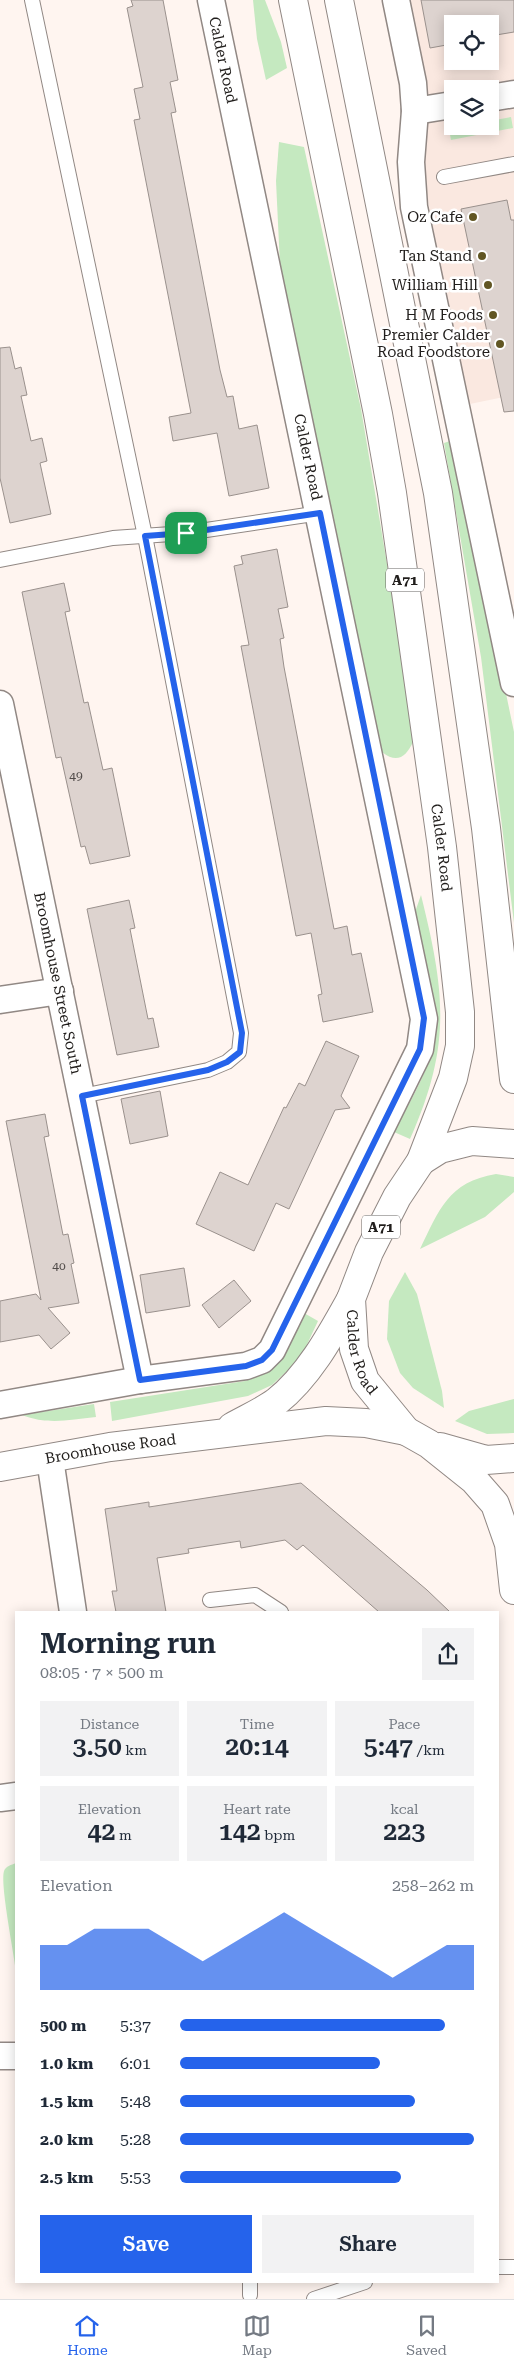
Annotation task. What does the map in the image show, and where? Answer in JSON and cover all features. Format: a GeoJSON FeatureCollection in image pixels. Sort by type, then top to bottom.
{"type":"FeatureCollection","features":[{"type":"Feature","properties":{"kind":"main road","name":"Calder Road"},"geometry":{"type":"LineString","coordinates":[[293,0],[383,444],[413,636],[442,847],[460,1012],[460,1046],[453,1078],[421,1161],[397,1197],[369,1252],[351,1299],[354,1349],[365,1381],[406,1431],[429,1444],[474,1480],[495,1504],[510,1544],[514,1590]]}},
{"type":"Feature","properties":{"kind":"main road"},"geometry":{"type":"LineString","coordinates":[[339,0],[438,493],[486,828],[514,1079]]}},
{"type":"Feature","properties":{"kind":"main road","name":"Calder Road"},"geometry":{"type":"LineString","coordinates":[[421,1161],[440,1149],[472,1141],[514,1144]]}},
{"type":"Feature","properties":{"kind":"main road","name":"Broomhouse Road"},"geometry":{"type":"LineString","coordinates":[[222,1433],[275,1402],[298,1382],[330,1337],[351,1299]]}},
{"type":"Feature","properties":{"kind":"main road","name":"Broomhouse Road"},"geometry":{"type":"LineString","coordinates":[[0,1467],[110,1447],[326,1421],[366,1423],[406,1431]]}},
{"type":"Feature","properties":{"kind":"main road","name":"Calder Road"},"geometry":{"type":"LineString","coordinates":[[429,1444],[486,1460],[514,1458]]}},
{"type":"Feature","properties":{"kind":"street","name":"Calder Road"},"geometry":{"type":"LineString","coordinates":[[140,1380],[246,1366],[262,1360],[272,1350],[420,1049],[424,1018],[320,513],[251,201],[211,0]]}},
{"type":"Feature","properties":{"kind":"street"},"geometry":{"type":"LineString","coordinates":[[396,0],[413,83],[415,110],[411,162],[414,208],[514,684]]}},
{"type":"Feature","properties":{"kind":"street"},"geometry":{"type":"LineString","coordinates":[[499,96],[514,94]]}},
{"type":"Feature","properties":{"kind":"street"},"geometry":{"type":"LineString","coordinates":[[415,110],[444,107]]}},
{"type":"Feature","properties":{"kind":"street","name":"Broomhouse Street South"},"geometry":{"type":"LineString","coordinates":[[0,704],[140,1380]]}},
{"type":"Feature","properties":{"kind":"street"},"geometry":{"type":"LineString","coordinates":[[0,1000],[60,991]]}},
{"type":"Feature","properties":{"kind":"street"},"geometry":{"type":"LineString","coordinates":[[0,1405],[140,1380]]}},
{"type":"Feature","properties":{"kind":"street"},"geometry":{"type":"LineString","coordinates":[[50,1459],[73,1611]]}},
{"type":"Feature","properties":{"kind":"street"},"geometry":{"type":"LineString","coordinates":[[0,1798],[15,1796]]}},
{"type":"Feature","properties":{"kind":"street"},"geometry":{"type":"LineString","coordinates":[[0,2056],[15,2056]]}},
{"type":"Feature","properties":{"kind":"lane"},"geometry":{"type":"LineString","coordinates":[[32,0],[145,536],[242,1033],[240,1052],[227,1062],[208,1070],[82,1096]]}},
{"type":"Feature","properties":{"kind":"lane"},"geometry":{"type":"LineString","coordinates":[[444,177],[514,164]]}},
{"type":"Feature","properties":{"kind":"lane"},"geometry":{"type":"LineString","coordinates":[[0,560],[113,538],[186,533],[320,513]]}},
{"type":"Feature","properties":{"kind":"lane"},"geometry":{"type":"LineString","coordinates":[[210,1600],[255,1595],[279,1611]]}},
{"type":"Feature","properties":{"kind":"lane"},"geometry":{"type":"LineString","coordinates":[[499,2267],[514,2267]]}},
{"type":"Feature","properties":{"kind":"lane"},"geometry":{"type":"LineString","coordinates":[[314,2299],[362,2283]]}},
{"type":"Feature","properties":{"kind":"shaded area"},"geometry":{"type":"Polygon","coordinates":[[[392,0],[514,0],[514,395],[465,405],[392,0]]]}},
{"type":"Feature","properties":{"kind":"green space"},"geometry":{"type":"Polygon","coordinates":[[[253,0],[265,0],[281,42],[287,68],[266,80],[257,39],[253,0]]]}},
{"type":"Feature","properties":{"kind":"green space"},"geometry":{"type":"Polygon","coordinates":[[[511,117],[513,128],[499,131],[499,119],[511,117]]]}},
{"type":"Feature","properties":{"kind":"green space"},"geometry":{"type":"Polygon","coordinates":[[[450,135],[477,135],[451,140],[450,135]]]}},
{"type":"Feature","properties":{"kind":"green space"},"geometry":{"type":"Polygon","coordinates":[[[279,142],[304,147],[361,409],[404,665],[413,742],[404,755],[397,758],[387,756],[382,752],[280,265],[276,181],[279,142]]]}},
{"type":"Feature","properties":{"kind":"green space"},"geometry":{"type":"Polygon","coordinates":[[[453,440],[514,732],[514,923],[481,657],[444,443],[453,440]]]}},
{"type":"Feature","properties":{"kind":"green space"},"geometry":{"type":"Polygon","coordinates":[[[421,895],[435,961],[440,1018],[433,1075],[424,1106],[410,1139],[394,1132],[425,1070],[434,1044],[436,1030],[414,915],[421,895]]]}},
{"type":"Feature","properties":{"kind":"green space"},"geometry":{"type":"Polygon","coordinates":[[[496,1174],[514,1177],[514,1192],[485,1217],[420,1249],[440,1210],[456,1191],[480,1178],[496,1174]]]}},
{"type":"Feature","properties":{"kind":"green space"},"geometry":{"type":"Polygon","coordinates":[[[405,1272],[417,1294],[442,1391],[444,1408],[413,1388],[400,1373],[387,1339],[389,1301],[405,1272]]]}},
{"type":"Feature","properties":{"kind":"green space"},"geometry":{"type":"Polygon","coordinates":[[[304,1313],[318,1321],[304,1351],[272,1385],[248,1396],[112,1421],[110,1402],[245,1381],[258,1375],[276,1362],[282,1354],[304,1313]]]}},
{"type":"Feature","properties":{"kind":"green space"},"geometry":{"type":"Polygon","coordinates":[[[514,1399],[514,1433],[487,1434],[455,1421],[469,1411],[514,1399]]]}},
{"type":"Feature","properties":{"kind":"green space"},"geometry":{"type":"Polygon","coordinates":[[[94,1404],[96,1417],[49,1421],[22,1415],[94,1404]]]}},
{"type":"Feature","properties":{"kind":"green space"},"geometry":{"type":"Polygon","coordinates":[[[15,1863],[15,1964],[3,1878],[4,1871],[15,1863]]]}},
{"type":"Feature","properties":{"kind":"building"},"geometry":{"type":"Polygon","coordinates":[[[131,0],[163,0],[178,80],[170,82],[176,112],[171,113],[220,370],[227,397],[233,396],[239,429],[257,425],[269,488],[229,496],[217,433],[173,441],[169,417],[191,413],[134,120],[140,119],[134,89],[143,87],[127,8],[133,6],[131,0]]]}},
{"type":"Feature","properties":{"kind":"building"},"geometry":{"type":"Polygon","coordinates":[[[421,0],[514,0],[514,32],[499,34],[499,15],[444,15],[444,45],[430,48],[421,0]]]}},
{"type":"Feature","properties":{"kind":"building"},"geometry":{"type":"Polygon","coordinates":[[[507,200],[511,220],[514,220],[514,411],[504,412],[461,209],[507,200]]]}},
{"type":"Feature","properties":{"kind":"building"},"geometry":{"type":"Polygon","coordinates":[[[10,347],[15,369],[21,367],[27,395],[21,396],[31,441],[42,438],[47,461],[40,463],[51,514],[10,523],[0,478],[0,348],[10,347]]]}},
{"type":"Feature","properties":{"kind":"building"},"geometry":{"type":"Polygon","coordinates":[[[277,549],[288,607],[278,609],[284,638],[280,639],[284,667],[334,929],[347,926],[352,955],[361,953],[373,1012],[323,1022],[318,995],[322,994],[311,933],[296,936],[241,646],[249,645],[234,566],[243,564],[241,556],[277,549]]]}},
{"type":"Feature","properties":{"kind":"building"},"geometry":{"type":"Polygon","coordinates":[[[64,583],[70,611],[65,612],[84,703],[88,702],[103,770],[112,768],[130,856],[90,864],[85,846],[81,847],[61,757],[56,758],[22,592],[64,583]]]}},
{"type":"Feature","properties":{"kind":"building"},"geometry":{"type":"Polygon","coordinates":[[[129,900],[135,928],[130,929],[148,1019],[153,1018],[159,1047],[117,1055],[87,909],[129,900]]]}},
{"type":"Feature","properties":{"kind":"building"},"geometry":{"type":"Polygon","coordinates":[[[326,1041],[359,1056],[341,1096],[350,1108],[335,1110],[289,1209],[276,1203],[254,1251],[196,1224],[220,1172],[248,1185],[284,1107],[286,1108],[299,1083],[305,1086],[326,1041]]]}},
{"type":"Feature","properties":{"kind":"building"},"geometry":{"type":"Polygon","coordinates":[[[160,1091],[168,1136],[130,1144],[121,1099],[160,1091]]]}},
{"type":"Feature","properties":{"kind":"building"},"geometry":{"type":"Polygon","coordinates":[[[45,1114],[49,1136],[44,1137],[63,1235],[68,1234],[74,1263],[71,1264],[79,1303],[48,1308],[70,1333],[51,1349],[39,1335],[0,1342],[0,1301],[36,1294],[41,1300],[6,1121],[45,1114]]]}},
{"type":"Feature","properties":{"kind":"building"},"geometry":{"type":"Polygon","coordinates":[[[184,1268],[190,1306],[146,1313],[140,1275],[184,1268]]]}},
{"type":"Feature","properties":{"kind":"building"},"geometry":{"type":"Polygon","coordinates":[[[234,1280],[251,1301],[219,1328],[202,1305],[234,1280]]]}},
{"type":"Feature","properties":{"kind":"building"},"geometry":{"type":"Polygon","coordinates":[[[301,1483],[427,1590],[449,1611],[378,1611],[303,1545],[297,1550],[285,1540],[241,1548],[240,1541],[188,1549],[189,1553],[157,1558],[166,1611],[116,1611],[112,1591],[117,1591],[105,1509],[149,1502],[149,1507],[301,1483]]]}},
{"type":"Feature","properties":{"kind":"place","name":"Oz Cafe"},"geometry":{"type":"Point","coordinates":[473,217]}},
{"type":"Feature","properties":{"kind":"place","name":"Tan Stand"},"geometry":{"type":"Point","coordinates":[482,256]}},
{"type":"Feature","properties":{"kind":"place","name":"William Hill"},"geometry":{"type":"Point","coordinates":[488,285]}},
{"type":"Feature","properties":{"kind":"place","name":"H M Foods"},"geometry":{"type":"Point","coordinates":[493,315]}},
{"type":"Feature","properties":{"kind":"place","name":"Premier Calder Road Foodstore"},"geometry":{"type":"Point","coordinates":[500,344]}},
{"type":"Feature","properties":{"kind":"route"},"geometry":{"type":"LineString","coordinates":[[320,513],[424,1018],[424,1035],[420,1049],[379,1136],[272,1350],[262,1360],[246,1366],[140,1380],[82,1096],[208,1070],[227,1062],[240,1052],[242,1033],[145,536],[186,533],[320,513]]}}]}
